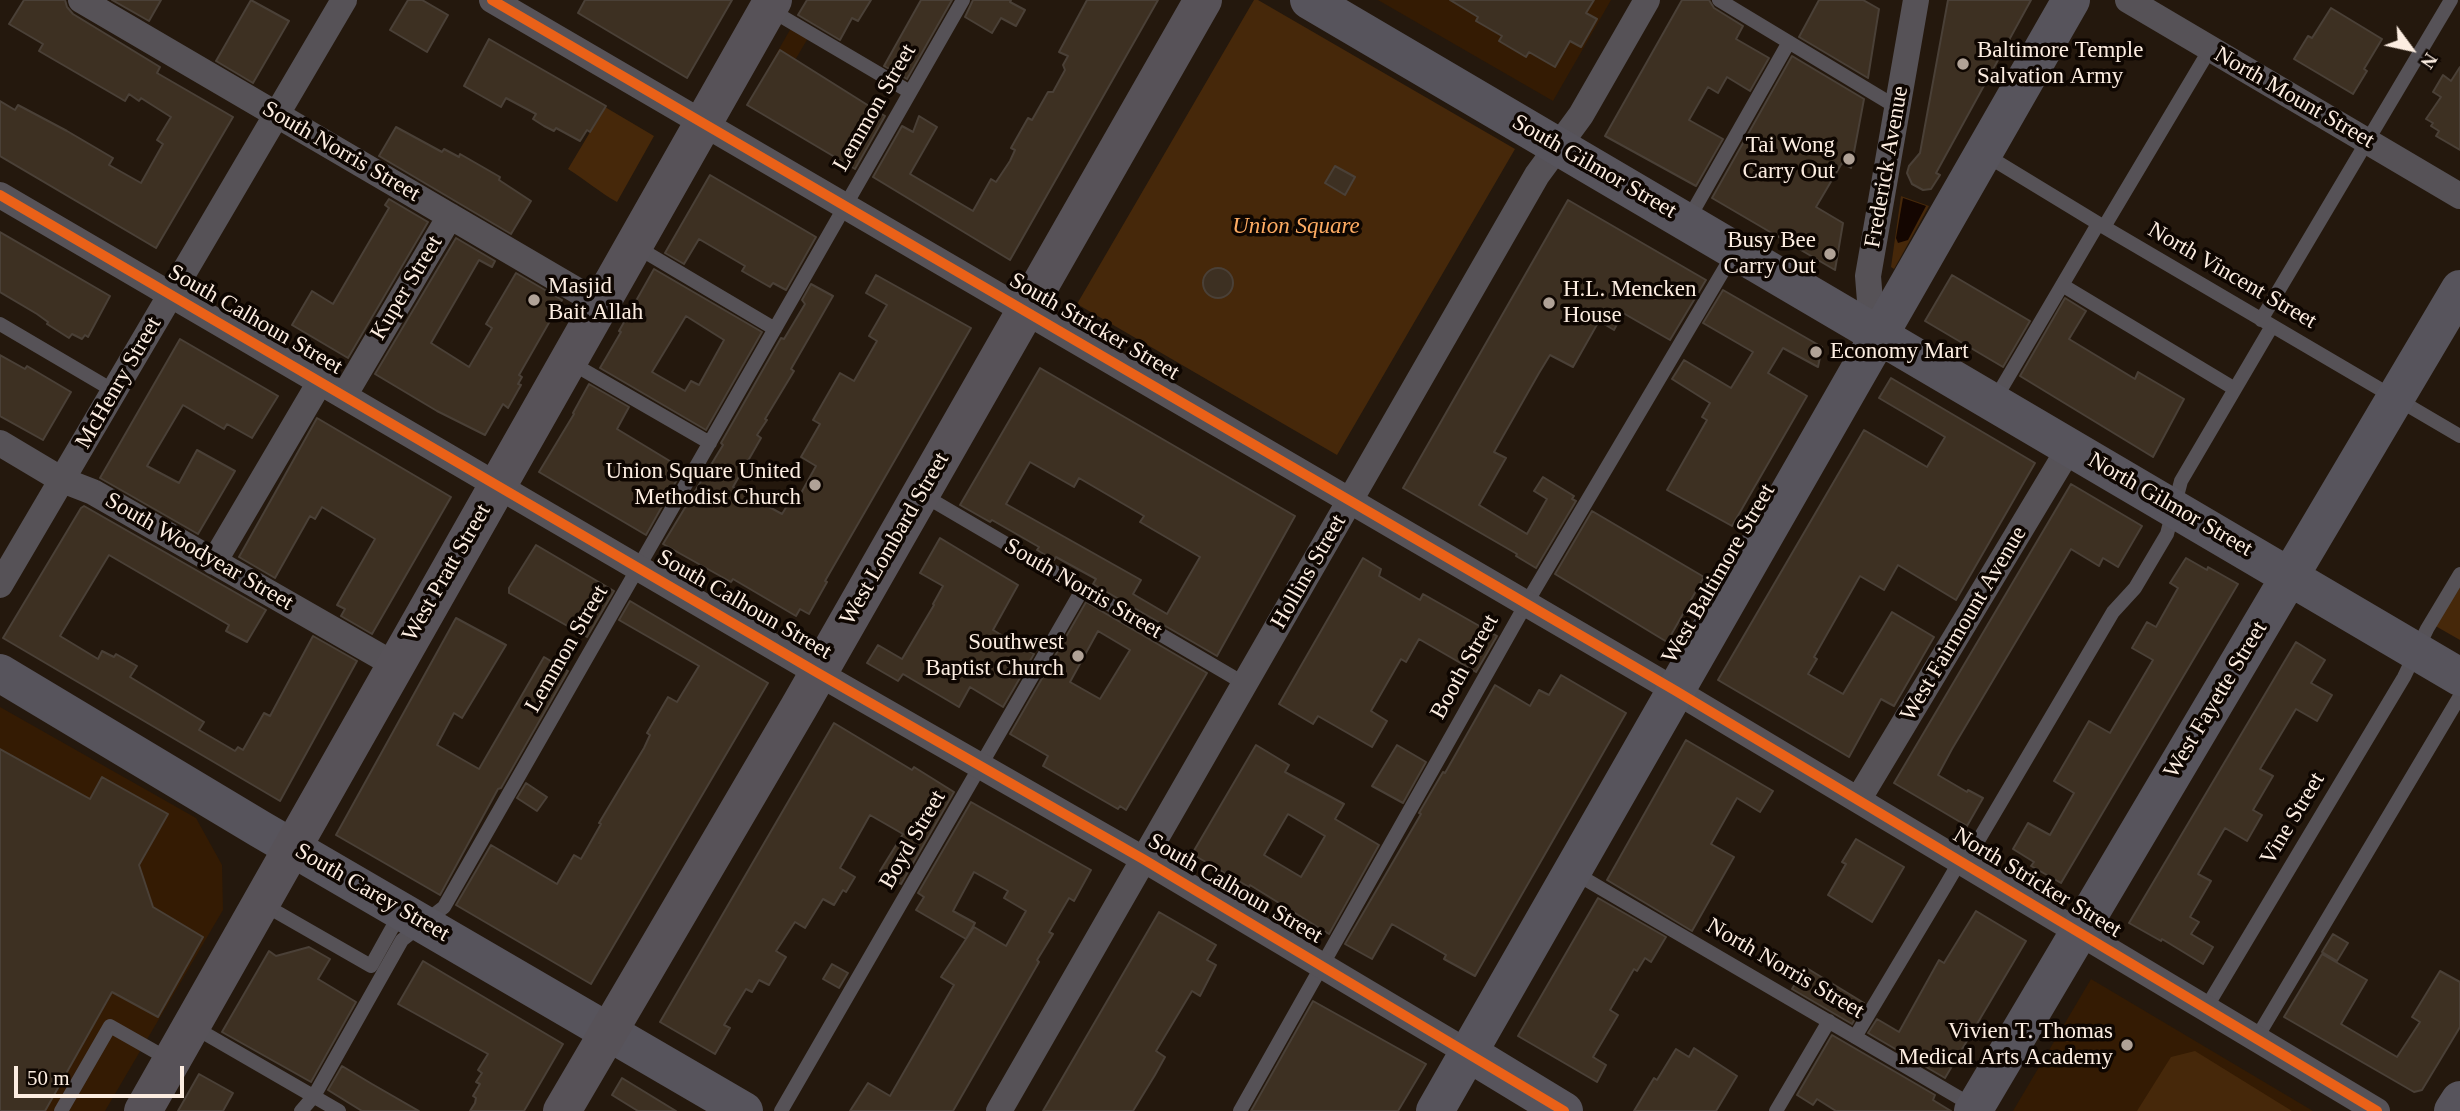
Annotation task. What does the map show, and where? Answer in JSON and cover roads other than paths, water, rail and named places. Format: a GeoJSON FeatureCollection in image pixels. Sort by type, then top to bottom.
{"type":"FeatureCollection","features":[{"type":"Feature","properties":{"kind":"main road","name":"West Lombard Street"},"geometry":{"type":"LineString","coordinates":[[562,1111],[818,673],[1203,0]]}},
{"type":"Feature","properties":{"kind":"main road","name":"West Pratt Street"},"geometry":{"type":"LineString","coordinates":[[143,1111],[770,4]]}},
{"type":"Feature","properties":{"kind":"street","name":"South Norris Street"},"geometry":{"type":"LineString","coordinates":[[81,0],[600,304]]}},
{"type":"Feature","properties":{"kind":"street","name":"McHenry Street"},"geometry":{"type":"LineString","coordinates":[[0,584],[344,0]]}},
{"type":"Feature","properties":{"kind":"street","name":"South Stricker Street"},"geometry":{"type":"LineString","coordinates":[[492,0],[1676,691]]}},
{"type":"Feature","properties":{"kind":"street","name":"South Gilmor Street"},"geometry":{"type":"LineString","coordinates":[[1309,0],[1879,334]]}},
{"type":"Feature","properties":{"kind":"street","name":"Hollins Street"},"geometry":{"type":"LineString","coordinates":[[999,1111],[1537,175],[1581,115],[1647,0]]}},
{"type":"Feature","properties":{"kind":"street","name":"Frederick Avenue"},"geometry":{"type":"LineString","coordinates":[[1879,334],[1870,301],[1868,276],[1916,0]]}},
{"type":"Feature","properties":{"kind":"street","name":"West Baltimore Street"},"geometry":{"type":"LineString","coordinates":[[1435,1111],[2071,0]]}},
{"type":"Feature","properties":{"kind":"street","name":"North Mount Street"},"geometry":{"type":"LineString","coordinates":[[2128,0],[2460,196]]}},
{"type":"Feature","properties":{"kind":"street","name":"South Calhoun Street"},"geometry":{"type":"LineString","coordinates":[[0,195],[818,673],[1143,859],[1467,1052]]}},
{"type":"Feature","properties":{"kind":"street","name":"Kuper Street"},"geometry":{"type":"LineString","coordinates":[[344,396],[450,216]]}},
{"type":"Feature","properties":{"kind":"street","name":"West Fayette Street"},"geometry":{"type":"LineString","coordinates":[[1974,1109],[2460,289]]}},
{"type":"Feature","properties":{"kind":"street","name":"North Gilmor Street"},"geometry":{"type":"LineString","coordinates":[[1879,334],[2460,677]]}},
{"type":"Feature","properties":{"kind":"street"},"geometry":{"type":"LineString","coordinates":[[214,562],[320,382]]}},
{"type":"Feature","properties":{"kind":"street","name":"South Woodyear Street"},"geometry":{"type":"LineString","coordinates":[[0,443],[62,480],[93,492],[395,665]]}},
{"type":"Feature","properties":{"kind":"street","name":"West Fairmount Avenue"},"geometry":{"type":"LineString","coordinates":[[1858,800],[2070,447]]}},
{"type":"Feature","properties":{"kind":"street","name":"South Carey Street"},"geometry":{"type":"LineString","coordinates":[[0,673],[744,1111]]}},
{"type":"Feature","properties":{"kind":"street","name":"North Stricker Street"},"geometry":{"type":"LineString","coordinates":[[1676,691],[2377,1111]]}},
{"type":"Feature","properties":{"kind":"street"},"geometry":{"type":"LineString","coordinates":[[1467,1052],[1564,1111]]}},
{"type":"Feature","properties":{"kind":"street"},"geometry":{"type":"LineString","coordinates":[[2453,1111],[2460,1100]]}},
{"type":"Feature","properties":{"kind":"lane","name":"Lemmon Street"},"geometry":{"type":"LineString","coordinates":[[314,1096],[402,940],[412,916],[444,907],[963,0]]}},
{"type":"Feature","properties":{"kind":"lane"},"geometry":{"type":"LineString","coordinates":[[1719,0],[1898,108]]}},
{"type":"Feature","properties":{"kind":"lane"},"geometry":{"type":"LineString","coordinates":[[1855,1037],[1960,861],[1975,846],[2113,612],[2135,589],[2167,534],[2181,481],[2235,389],[2267,323],[2368,142],[2451,0]]}},
{"type":"Feature","properties":{"kind":"lane"},"geometry":{"type":"LineString","coordinates":[[770,4],[910,92]]}},
{"type":"Feature","properties":{"kind":"lane"},"geometry":{"type":"LineString","coordinates":[[1687,221],[1789,42]]}},
{"type":"Feature","properties":{"kind":"lane"},"geometry":{"type":"LineString","coordinates":[[1993,401],[2062,285],[2210,49]]}},
{"type":"Feature","properties":{"kind":"lane","name":"North Vincent Street"},"geometry":{"type":"LineString","coordinates":[[1983,154],[2460,436]]}},
{"type":"Feature","properties":{"kind":"lane"},"geometry":{"type":"LineString","coordinates":[[633,246],[775,329]]}},
{"type":"Feature","properties":{"kind":"lane","name":"Booth Street"},"geometry":{"type":"LineString","coordinates":[[1240,1111],[1526,604],[1736,249]]}},
{"type":"Feature","properties":{"kind":"lane"},"geometry":{"type":"LineString","coordinates":[[2062,285],[2235,389]]}},
{"type":"Feature","properties":{"kind":"lane"},"geometry":{"type":"LineString","coordinates":[[0,324],[114,391]]}},
{"type":"Feature","properties":{"kind":"lane"},"geometry":{"type":"LineString","coordinates":[[568,361],[709,443]]}},
{"type":"Feature","properties":{"kind":"lane","name":"South Norris Street"},"geometry":{"type":"LineString","coordinates":[[921,494],[1245,684]]}},
{"type":"Feature","properties":{"kind":"lane","name":"Vine Street"},"geometry":{"type":"LineString","coordinates":[[2206,1008],[2397,688],[2460,574]]}},
{"type":"Feature","properties":{"kind":"lane","name":"Boyd Street"},"geometry":{"type":"LineString","coordinates":[[781,1111],[1082,590]]}},
{"type":"Feature","properties":{"kind":"lane"},"geometry":{"type":"LineString","coordinates":[[2256,1039],[2460,696]]}},
{"type":"Feature","properties":{"kind":"lane","name":"North Norris Street"},"geometry":{"type":"LineString","coordinates":[[1572,871],[1974,1109]]}},
{"type":"Feature","properties":{"kind":"lane"},"geometry":{"type":"LineString","coordinates":[[261,903],[371,966],[412,916]]}},
{"type":"Feature","properties":{"kind":"lane"},"geometry":{"type":"LineString","coordinates":[[1776,1111],[1829,1021]]}},
{"type":"Feature","properties":{"kind":"lane"},"geometry":{"type":"LineString","coordinates":[[191,1025],[340,1111]]}},
{"type":"Feature","properties":{"kind":"lane"},"geometry":{"type":"LineString","coordinates":[[61,1111],[110,1026],[171,1061]]}},
{"type":"Feature","properties":{"kind":"lane"},"geometry":{"type":"LineString","coordinates":[[301,1111],[314,1096]]}},
{"type":"Feature","properties":{"kind":"place","name":"Baltimore Temple Salvation Army"},"geometry":{"type":"Point","coordinates":[1963,64]}},
{"type":"Feature","properties":{"kind":"place","name":"Tai Wong Carry Out"},"geometry":{"type":"Point","coordinates":[1849,159]}},
{"type":"Feature","properties":{"kind":"place","name":"Busy Bee Carry Out"},"geometry":{"type":"Point","coordinates":[1830,254]}},
{"type":"Feature","properties":{"kind":"place","name":"Masjid Bait Allah"},"geometry":{"type":"Point","coordinates":[534,300]}},
{"type":"Feature","properties":{"kind":"place","name":"H.L. Mencken House"},"geometry":{"type":"Point","coordinates":[1549,303]}},
{"type":"Feature","properties":{"kind":"place","name":"Economy Mart"},"geometry":{"type":"Point","coordinates":[1816,352]}},
{"type":"Feature","properties":{"kind":"place","name":"Union Square United Methodist Church"},"geometry":{"type":"Point","coordinates":[815,485]}},
{"type":"Feature","properties":{"kind":"place","name":"Southwest Baptist Church"},"geometry":{"type":"Point","coordinates":[1078,656]}},
{"type":"Feature","properties":{"kind":"place","name":"Vivien T. Thomas Medical Arts Academy"},"geometry":{"type":"Point","coordinates":[2127,1045]}},
{"type":"Feature","properties":{"kind":"park label","name":"Union Square"},"geometry":{"type":"Point","coordinates":[1296,227]}}]}
